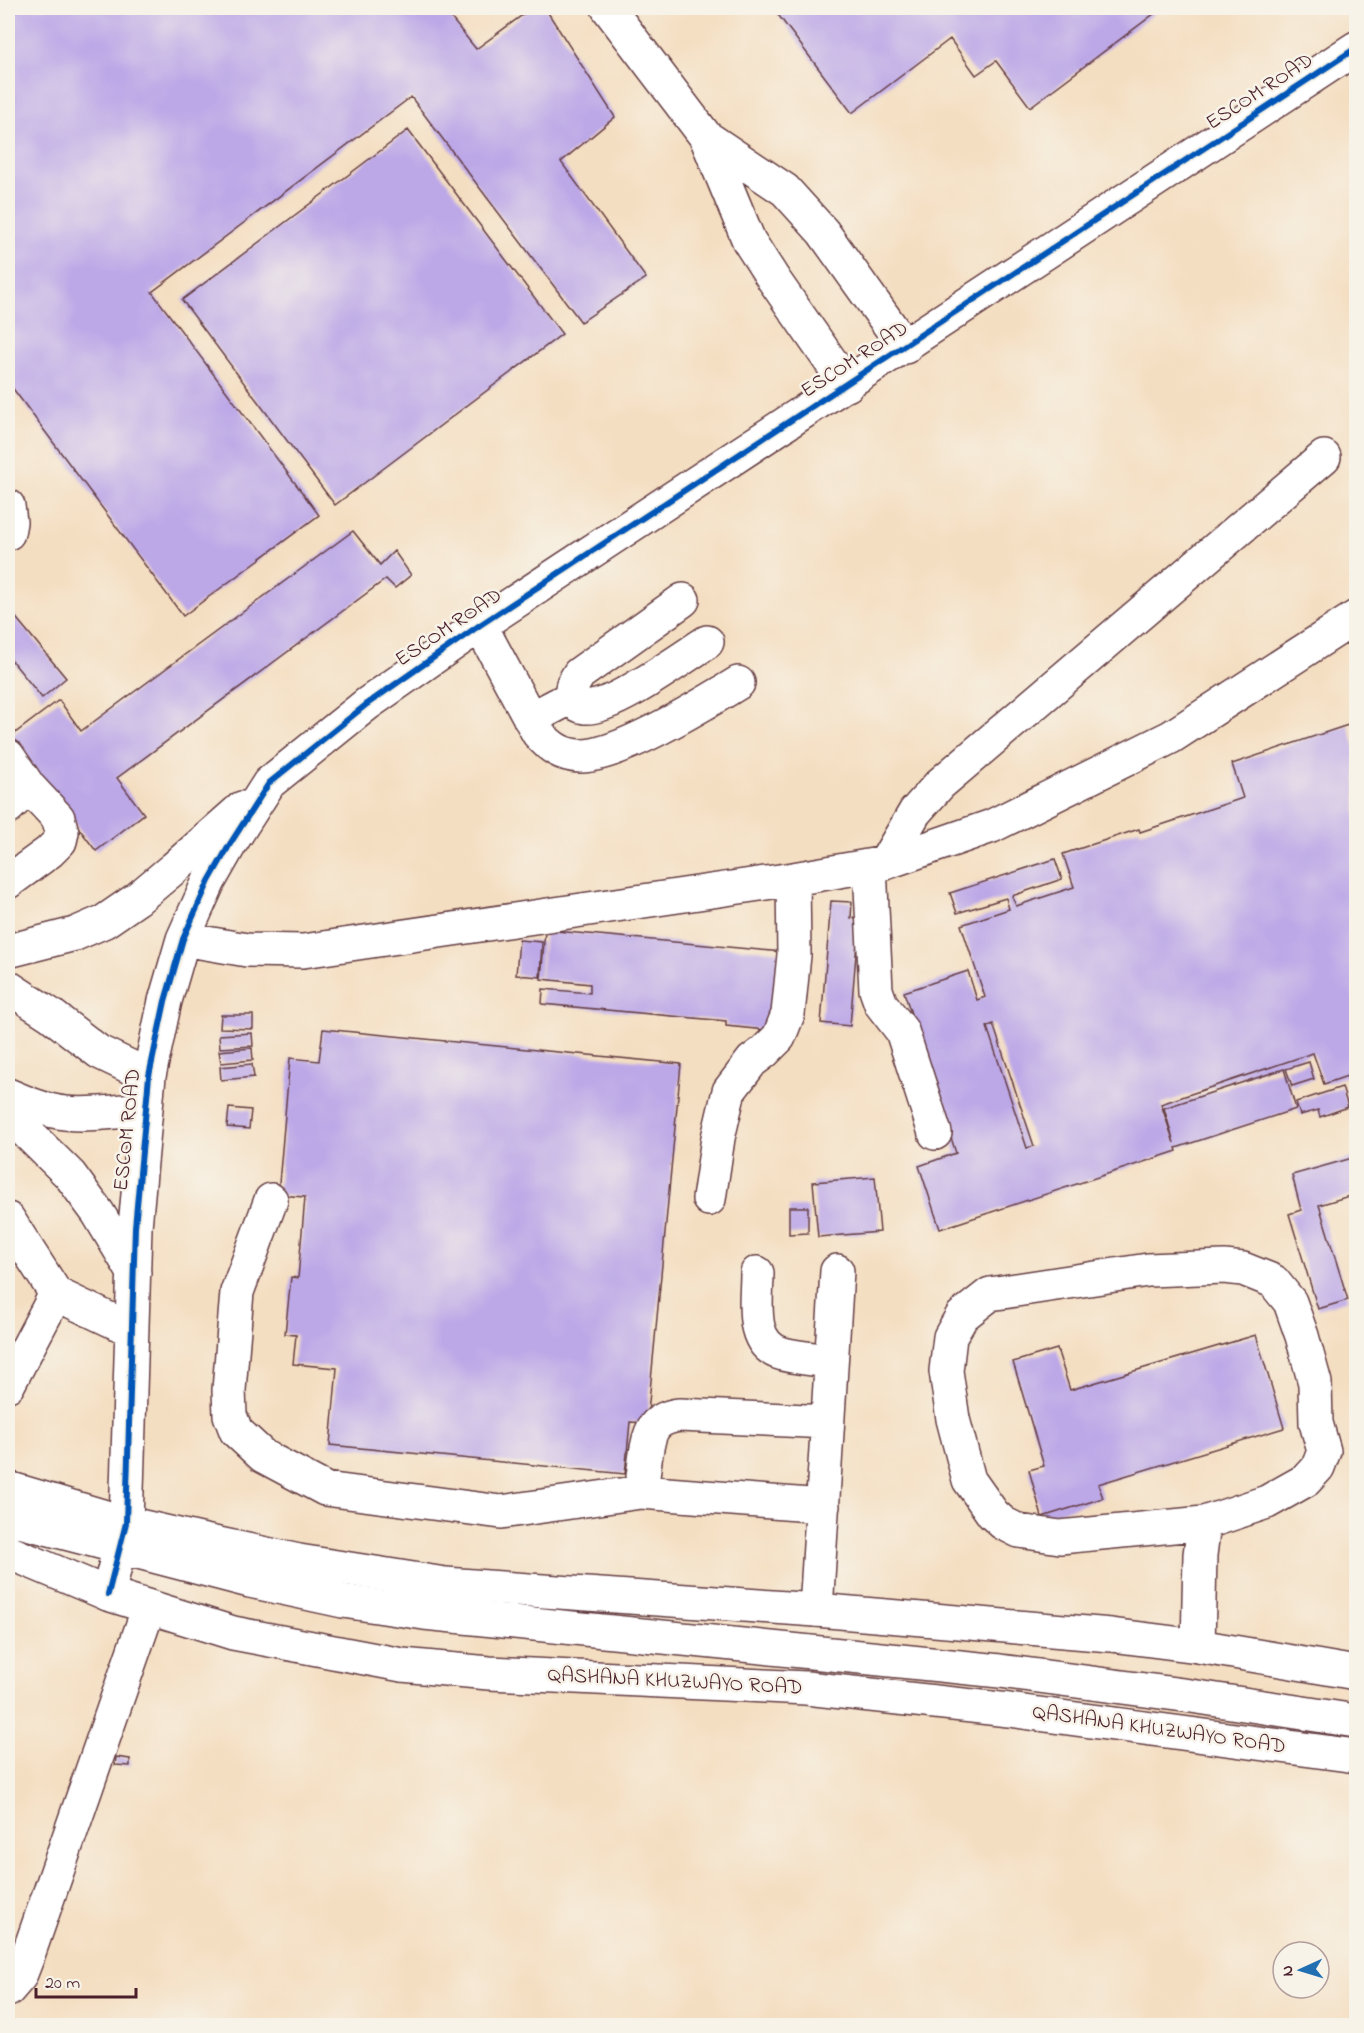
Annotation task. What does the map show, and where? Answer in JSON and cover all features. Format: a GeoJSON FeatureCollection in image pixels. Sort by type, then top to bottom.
{"type":"FeatureCollection","features":[{"type":"Feature","properties":{"kind":"main road"},"geometry":{"type":"LineString","coordinates":[[608,8],[706,137],[749,242],[847,385]]}},
{"type":"Feature","properties":{"kind":"main road","name":"ESCOM ROAD"},"geometry":{"type":"LineString","coordinates":[[108,1594],[122,1535],[135,1227],[149,1076],[165,1001],[183,939],[215,872],[269,783],[367,704],[480,625],[1356,48]]}},
{"type":"Feature","properties":{"kind":"main road"},"geometry":{"type":"LineString","coordinates":[[706,137],[785,190],[823,232],[905,347]]}},
{"type":"Feature","properties":{"kind":"main road"},"geometry":{"type":"LineString","coordinates":[[935,1133],[902,1031],[881,1004],[876,990],[877,865],[915,812],[940,784],[1324,457]]}},
{"type":"Feature","properties":{"kind":"main road"},"geometry":{"type":"LineString","coordinates":[[8,506],[8,533]]}},
{"type":"Feature","properties":{"kind":"main road"},"geometry":{"type":"LineString","coordinates":[[570,698],[573,684],[579,674],[683,600]]}},
{"type":"Feature","properties":{"kind":"main road"},"geometry":{"type":"LineString","coordinates":[[183,939],[247,950],[303,951],[877,865],[992,826],[1171,737],[1356,617]]}},
{"type":"Feature","properties":{"kind":"main road"},"geometry":{"type":"LineString","coordinates":[[480,625],[538,733],[548,745],[560,752],[583,756],[609,752],[738,683]]}},
{"type":"Feature","properties":{"kind":"main road"},"geometry":{"type":"LineString","coordinates":[[570,698],[576,704],[586,708],[609,702],[707,642]]}},
{"type":"Feature","properties":{"kind":"main road"},"geometry":{"type":"LineString","coordinates":[[530,719],[570,698]]}},
{"type":"Feature","properties":{"kind":"main road"},"geometry":{"type":"LineString","coordinates":[[8,756],[18,797],[58,818],[62,832],[60,841],[49,852],[8,882]]}},
{"type":"Feature","properties":{"kind":"main road"},"geometry":{"type":"LineString","coordinates":[[8,951],[75,934],[105,921],[174,868],[269,783]]}},
{"type":"Feature","properties":{"kind":"main road"},"geometry":{"type":"LineString","coordinates":[[709,1199],[718,1138],[729,1091],[752,1062],[779,1037],[788,1014],[794,955],[793,879]]}},
{"type":"Feature","properties":{"kind":"main road"},"geometry":{"type":"LineString","coordinates":[[8,987],[37,1004],[99,1052],[149,1076]]}},
{"type":"Feature","properties":{"kind":"main road"},"geometry":{"type":"LineString","coordinates":[[8,1095],[40,1108],[65,1113],[85,1114],[145,1109]]}},
{"type":"Feature","properties":{"kind":"main road"},"geometry":{"type":"LineString","coordinates":[[8,1114],[70,1175],[98,1213],[134,1273]]}},
{"type":"Feature","properties":{"kind":"main road"},"geometry":{"type":"LineString","coordinates":[[271,1200],[237,1292],[229,1390],[230,1415],[236,1431],[262,1456],[325,1489],[501,1512],[641,1492],[823,1506]]}},
{"type":"Feature","properties":{"kind":"main road"},"geometry":{"type":"LineString","coordinates":[[8,1219],[56,1294],[132,1330]]}},
{"type":"Feature","properties":{"kind":"main road"},"geometry":{"type":"LineString","coordinates":[[1224,1267],[1243,1269],[1273,1281],[1290,1302],[1302,1336],[1315,1383],[1316,1423],[1324,1451],[1318,1467],[1306,1480],[1267,1502],[1204,1523],[1060,1537],[1019,1531],[998,1518],[969,1480],[953,1419],[946,1371],[950,1337],[962,1316],[990,1294],[1148,1270],[1224,1267]]}},
{"type":"Feature","properties":{"kind":"main road"},"geometry":{"type":"LineString","coordinates":[[816,1610],[837,1271]]}},
{"type":"Feature","properties":{"kind":"main road"},"geometry":{"type":"LineString","coordinates":[[757,1273],[758,1332],[767,1348],[783,1354],[830,1360]]}},
{"type":"Feature","properties":{"kind":"main road"},"geometry":{"type":"LineString","coordinates":[[8,1385],[56,1294]]}},
{"type":"Feature","properties":{"kind":"main road"},"geometry":{"type":"LineString","coordinates":[[641,1492],[649,1437],[654,1427],[672,1416],[828,1422]]}},
{"type":"Feature","properties":{"kind":"main road"},"geometry":{"type":"LineString","coordinates":[[8,1488],[122,1535],[250,1581],[343,1601],[424,1613],[1000,1671],[1191,1696],[1356,1721]]}},
{"type":"Feature","properties":{"kind":"main road"},"geometry":{"type":"LineString","coordinates":[[8,1518],[445,1584],[816,1610],[1111,1635],[1198,1646],[1356,1673]]}},
{"type":"Feature","properties":{"kind":"main road"},"geometry":{"type":"LineString","coordinates":[[1198,1646],[1200,1556],[1204,1523]]}},
{"type":"Feature","properties":{"kind":"main road","name":"QASHANA KHUZWAYO ROAD"},"geometry":{"type":"LineString","coordinates":[[8,1552],[108,1594],[233,1633],[402,1665],[489,1673],[806,1688],[1009,1710],[1356,1756]]}},
{"type":"Feature","properties":{"kind":"main road"},"geometry":{"type":"LineString","coordinates":[[8,1990],[20,1976],[27,1958],[149,1607]]}},
{"type":"Feature","properties":{"kind":"building"},"geometry":{"type":"Polygon","coordinates":[[[8,8],[443,8],[476,49],[532,8],[545,8],[615,117],[561,162],[646,278],[581,322],[411,97],[152,292],[319,515],[183,616],[8,382],[8,8]]]}},
{"type":"Feature","properties":{"kind":"building"},"geometry":{"type":"Polygon","coordinates":[[[773,8],[1151,8],[1155,13],[1030,107],[996,61],[976,75],[950,39],[852,113],[773,8]]]}},
{"type":"Feature","properties":{"kind":"building"},"geometry":{"type":"Polygon","coordinates":[[[408,130],[562,334],[335,505],[182,300],[408,130]]]}},
{"type":"Feature","properties":{"kind":"building"},"geometry":{"type":"Polygon","coordinates":[[[353,531],[380,565],[394,551],[411,575],[395,588],[386,579],[117,778],[144,814],[96,851],[10,737],[59,700],[81,731],[353,531]]]}},
{"type":"Feature","properties":{"kind":"building"},"geometry":{"type":"Polygon","coordinates":[[[8,608],[66,678],[42,698],[8,656],[8,608]]]}},
{"type":"Feature","properties":{"kind":"building"},"geometry":{"type":"Polygon","coordinates":[[[1348,725],[1356,750],[1356,1073],[1324,1084],[1313,1053],[1161,1104],[1174,1143],[1164,1108],[1284,1069],[1296,1109],[940,1229],[919,1166],[956,1153],[904,992],[968,971],[977,1000],[985,997],[961,925],[1009,909],[1006,898],[957,913],[950,893],[1055,859],[1062,879],[1012,896],[1016,906],[1074,887],[1063,854],[1139,829],[1140,832],[1243,798],[1232,764],[1348,725]],[[993,1024],[987,1027],[1027,1148],[1034,1146],[993,1024]]]}},
{"type":"Feature","properties":{"kind":"building"},"geometry":{"type":"Polygon","coordinates":[[[831,901],[852,902],[851,918],[859,918],[850,1026],[821,1023],[831,901]]]}},
{"type":"Feature","properties":{"kind":"building"},"geometry":{"type":"Polygon","coordinates":[[[545,930],[783,952],[776,1031],[726,1026],[726,1021],[542,1004],[543,989],[590,993],[590,984],[541,979],[545,930]]]}},
{"type":"Feature","properties":{"kind":"building"},"geometry":{"type":"Polygon","coordinates":[[[519,940],[542,942],[540,977],[516,975],[519,940]]]}},
{"type":"Feature","properties":{"kind":"building"},"geometry":{"type":"Polygon","coordinates":[[[221,1015],[253,1015],[253,1029],[220,1028],[221,1015]]]}},
{"type":"Feature","properties":{"kind":"building"},"geometry":{"type":"Polygon","coordinates":[[[323,1029],[681,1064],[647,1423],[630,1422],[625,1474],[330,1445],[337,1368],[293,1364],[296,1335],[285,1334],[291,1277],[298,1278],[305,1197],[278,1195],[290,1058],[319,1061],[323,1029]]]}},
{"type":"Feature","properties":{"kind":"building"},"geometry":{"type":"Polygon","coordinates":[[[252,1033],[253,1046],[220,1048],[219,1035],[252,1033]]]}},
{"type":"Feature","properties":{"kind":"building"},"geometry":{"type":"Polygon","coordinates":[[[252,1048],[253,1060],[221,1063],[219,1051],[252,1048]]]}},
{"type":"Feature","properties":{"kind":"building"},"geometry":{"type":"Polygon","coordinates":[[[1309,1062],[1314,1079],[1292,1086],[1286,1069],[1309,1062]]]}},
{"type":"Feature","properties":{"kind":"building"},"geometry":{"type":"Polygon","coordinates":[[[252,1064],[254,1077],[221,1080],[220,1067],[252,1064]]]}},
{"type":"Feature","properties":{"kind":"building"},"geometry":{"type":"Polygon","coordinates":[[[1342,1087],[1348,1107],[1320,1117],[1318,1110],[1300,1115],[1296,1102],[1342,1087]]]}},
{"type":"Feature","properties":{"kind":"building"},"geometry":{"type":"Polygon","coordinates":[[[229,1108],[251,1110],[249,1129],[227,1127],[229,1108]]]}},
{"type":"Feature","properties":{"kind":"building"},"geometry":{"type":"Polygon","coordinates":[[[1356,1157],[1356,1194],[1319,1205],[1348,1300],[1318,1309],[1289,1214],[1301,1210],[1292,1175],[1356,1157]]]}},
{"type":"Feature","properties":{"kind":"building"},"geometry":{"type":"Polygon","coordinates":[[[875,1177],[880,1232],[818,1237],[813,1182],[875,1177]]]}},
{"type":"Feature","properties":{"kind":"building"},"geometry":{"type":"Polygon","coordinates":[[[789,1207],[808,1207],[808,1233],[789,1234],[789,1207]]]}},
{"type":"Feature","properties":{"kind":"building"},"geometry":{"type":"Polygon","coordinates":[[[1256,1335],[1284,1428],[1098,1484],[1103,1498],[1042,1517],[1029,1470],[1044,1466],[1013,1362],[1057,1349],[1070,1390],[1256,1335]]]}},
{"type":"Feature","properties":{"kind":"building"},"geometry":{"type":"Polygon","coordinates":[[[116,1757],[130,1759],[130,1766],[115,1765],[116,1757]]]}},
{"type":"Feature","properties":{"kind":"cycle path"},"geometry":{"type":"LineString","coordinates":[[108,1594],[126,1523],[135,1227],[149,1076],[165,1001],[183,939],[209,881],[269,783],[367,704],[480,625],[1356,48]]}}]}
